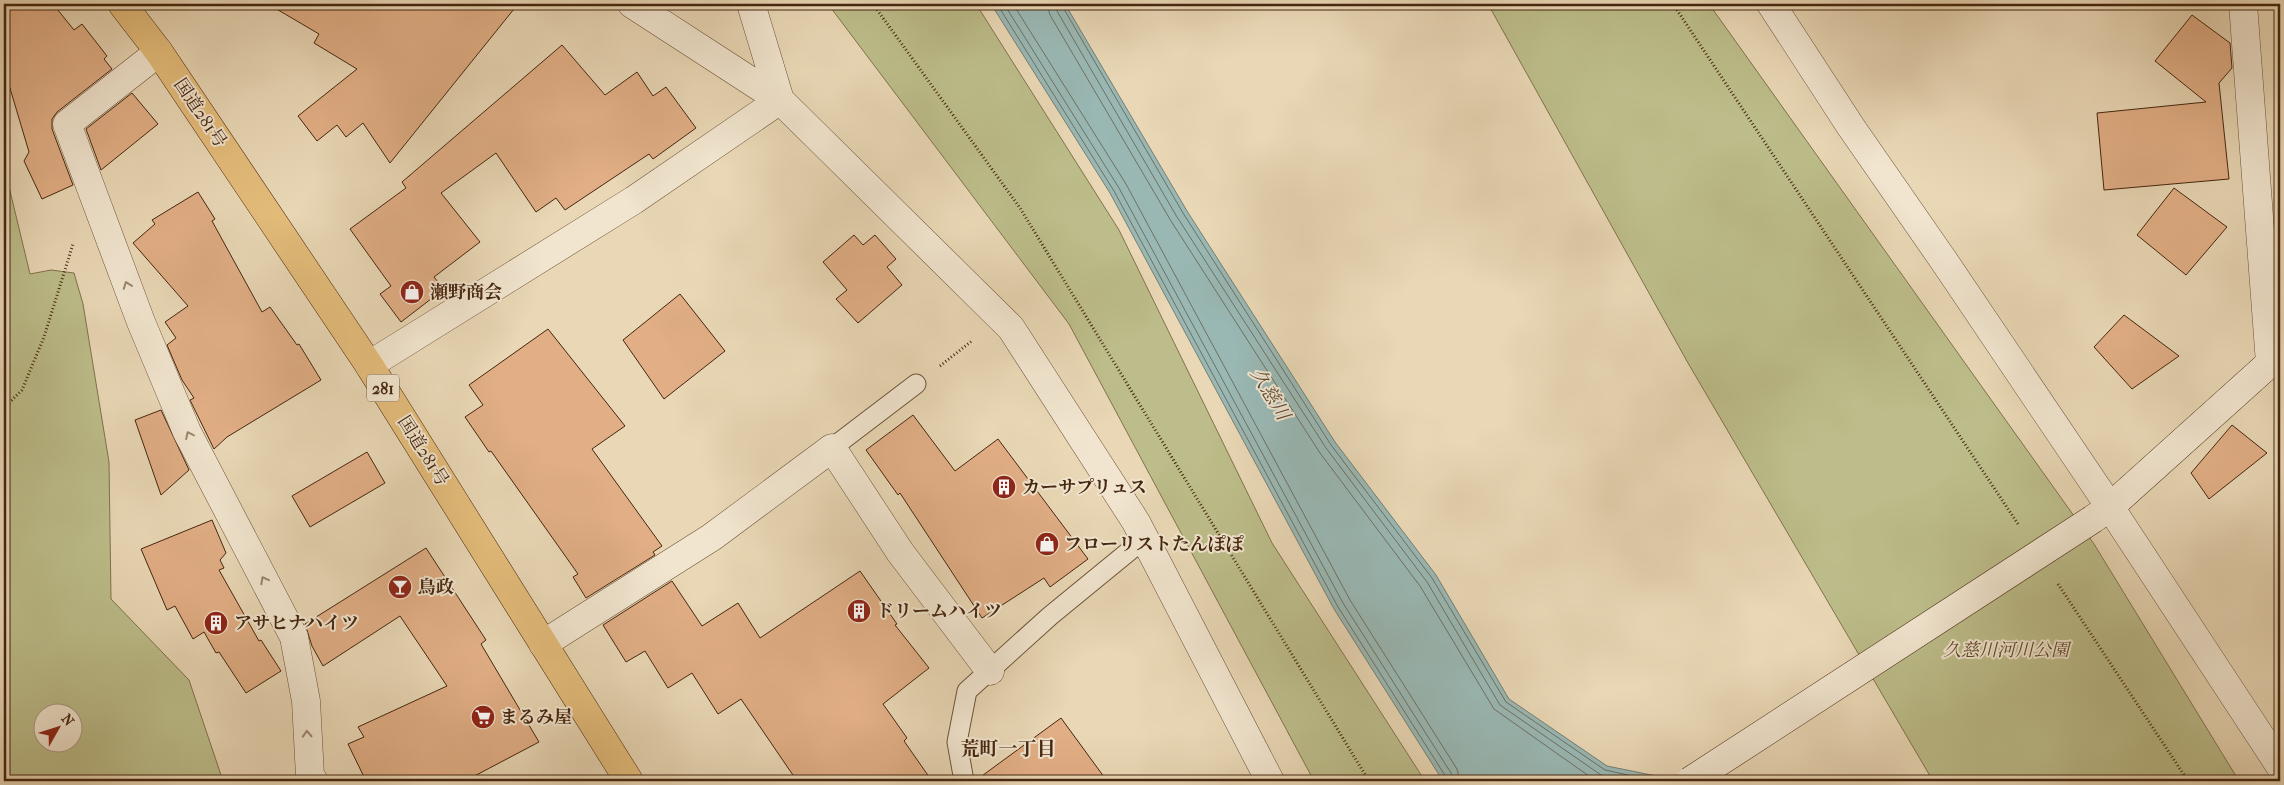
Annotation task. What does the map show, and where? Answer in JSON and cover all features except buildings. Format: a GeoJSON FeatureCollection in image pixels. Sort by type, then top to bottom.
{"type":"FeatureCollection","features":[{"type":"Feature","properties":{"kind":"highway","name":"国道281号"},"geometry":{"type":"LineString","coordinates":[[122,4],[159,52],[369,365],[629,781]]}},
{"type":"Feature","properties":{"kind":"street"},"geometry":{"type":"LineString","coordinates":[[632,4],[780,100],[1011,328],[1136,522],[1270,781]]}},
{"type":"Feature","properties":{"kind":"street"},"geometry":{"type":"LineString","coordinates":[[751,4],[780,100]]}},
{"type":"Feature","properties":{"kind":"street"},"geometry":{"type":"LineString","coordinates":[[1772,4],[1851,127],[1944,261],[2101,513],[2280,766]]}},
{"type":"Feature","properties":{"kind":"street"},"geometry":{"type":"LineString","coordinates":[[1690,781],[2101,513],[2275,360],[2243,4]]}},
{"type":"Feature","properties":{"kind":"street"},"geometry":{"type":"LineString","coordinates":[[159,52],[67,124],[141,322],[187,432],[294,636],[306,701],[310,776],[314,781]]}},
{"type":"Feature","properties":{"kind":"street"},"geometry":{"type":"LineString","coordinates":[[369,365],[634,200],[780,100]]}},
{"type":"Feature","properties":{"kind":"street"},"geometry":{"type":"LineString","coordinates":[[543,644],[712,537],[832,448],[900,552],[990,671]]}},
{"type":"Feature","properties":{"kind":"lane"},"geometry":{"type":"LineString","coordinates":[[832,448],[916,384]]}},
{"type":"Feature","properties":{"kind":"lane"},"geometry":{"type":"LineString","coordinates":[[964,781],[957,742],[967,691],[1050,616],[1144,539]]}},
{"type":"Feature","properties":{"kind":"path"},"geometry":{"type":"LineString","coordinates":[[873,4],[1020,208],[1369,781]]}},
{"type":"Feature","properties":{"kind":"path"},"geometry":{"type":"LineString","coordinates":[[1673,4],[2023,532]]}},
{"type":"Feature","properties":{"kind":"path"},"geometry":{"type":"LineString","coordinates":[[4,408],[22,390],[44,337],[73,243]]}},
{"type":"Feature","properties":{"kind":"path"},"geometry":{"type":"LineString","coordinates":[[916,384],[1001,318]]}},
{"type":"Feature","properties":{"kind":"path"},"geometry":{"type":"LineString","coordinates":[[2056,582],[2188,781]]}},
{"type":"Feature","properties":{"kind":"green space"},"geometry":{"type":"Polygon","coordinates":[[[828,4],[976,4],[1119,230],[1272,543],[1425,781],[1314,781],[1069,324],[828,4]]]}},
{"type":"Feature","properties":{"kind":"green space","name":"久慈川河川公園"},"geometry":{"type":"Polygon","coordinates":[[[1488,4],[1709,4],[2094,544],[2239,781],[1933,781],[1688,363],[1488,4]]]}},
{"type":"Feature","properties":{"kind":"green space"},"geometry":{"type":"Polygon","coordinates":[[[4,166],[30,274],[51,270],[74,273],[83,304],[109,462],[111,599],[189,680],[223,781],[4,781],[4,166]]]}},
{"type":"Feature","properties":{"kind":"water","name":"久慈川"},"geometry":{"type":"Polygon","coordinates":[[[991,4],[1065,4],[1187,211],[1335,442],[1436,575],[1509,699],[1607,766],[1681,781],[1443,781],[1334,609],[1110,193],[991,4]]]}},
{"type":"Feature","properties":{"kind":"place","name":"瀬野商会"},"geometry":{"type":"Point","coordinates":[412,292]}},
{"type":"Feature","properties":{"kind":"place","name":"カーサプリュス"},"geometry":{"type":"Point","coordinates":[1004,487]}},
{"type":"Feature","properties":{"kind":"place","name":"フローリストたんぽぽ"},"geometry":{"type":"Point","coordinates":[1047,544]}},
{"type":"Feature","properties":{"kind":"place","name":"鳥政"},"geometry":{"type":"Point","coordinates":[400,587]}},
{"type":"Feature","properties":{"kind":"place","name":"ドリームハイツ"},"geometry":{"type":"Point","coordinates":[859,611]}},
{"type":"Feature","properties":{"kind":"place","name":"アサヒナハイツ"},"geometry":{"type":"Point","coordinates":[216,623]}},
{"type":"Feature","properties":{"kind":"place","name":"まるみ屋"},"geometry":{"type":"Point","coordinates":[483,717]}},
{"type":"Feature","properties":{"kind":"district","name":"荒町一丁目"},"geometry":{"type":"Point","coordinates":[1008,749]}}]}
